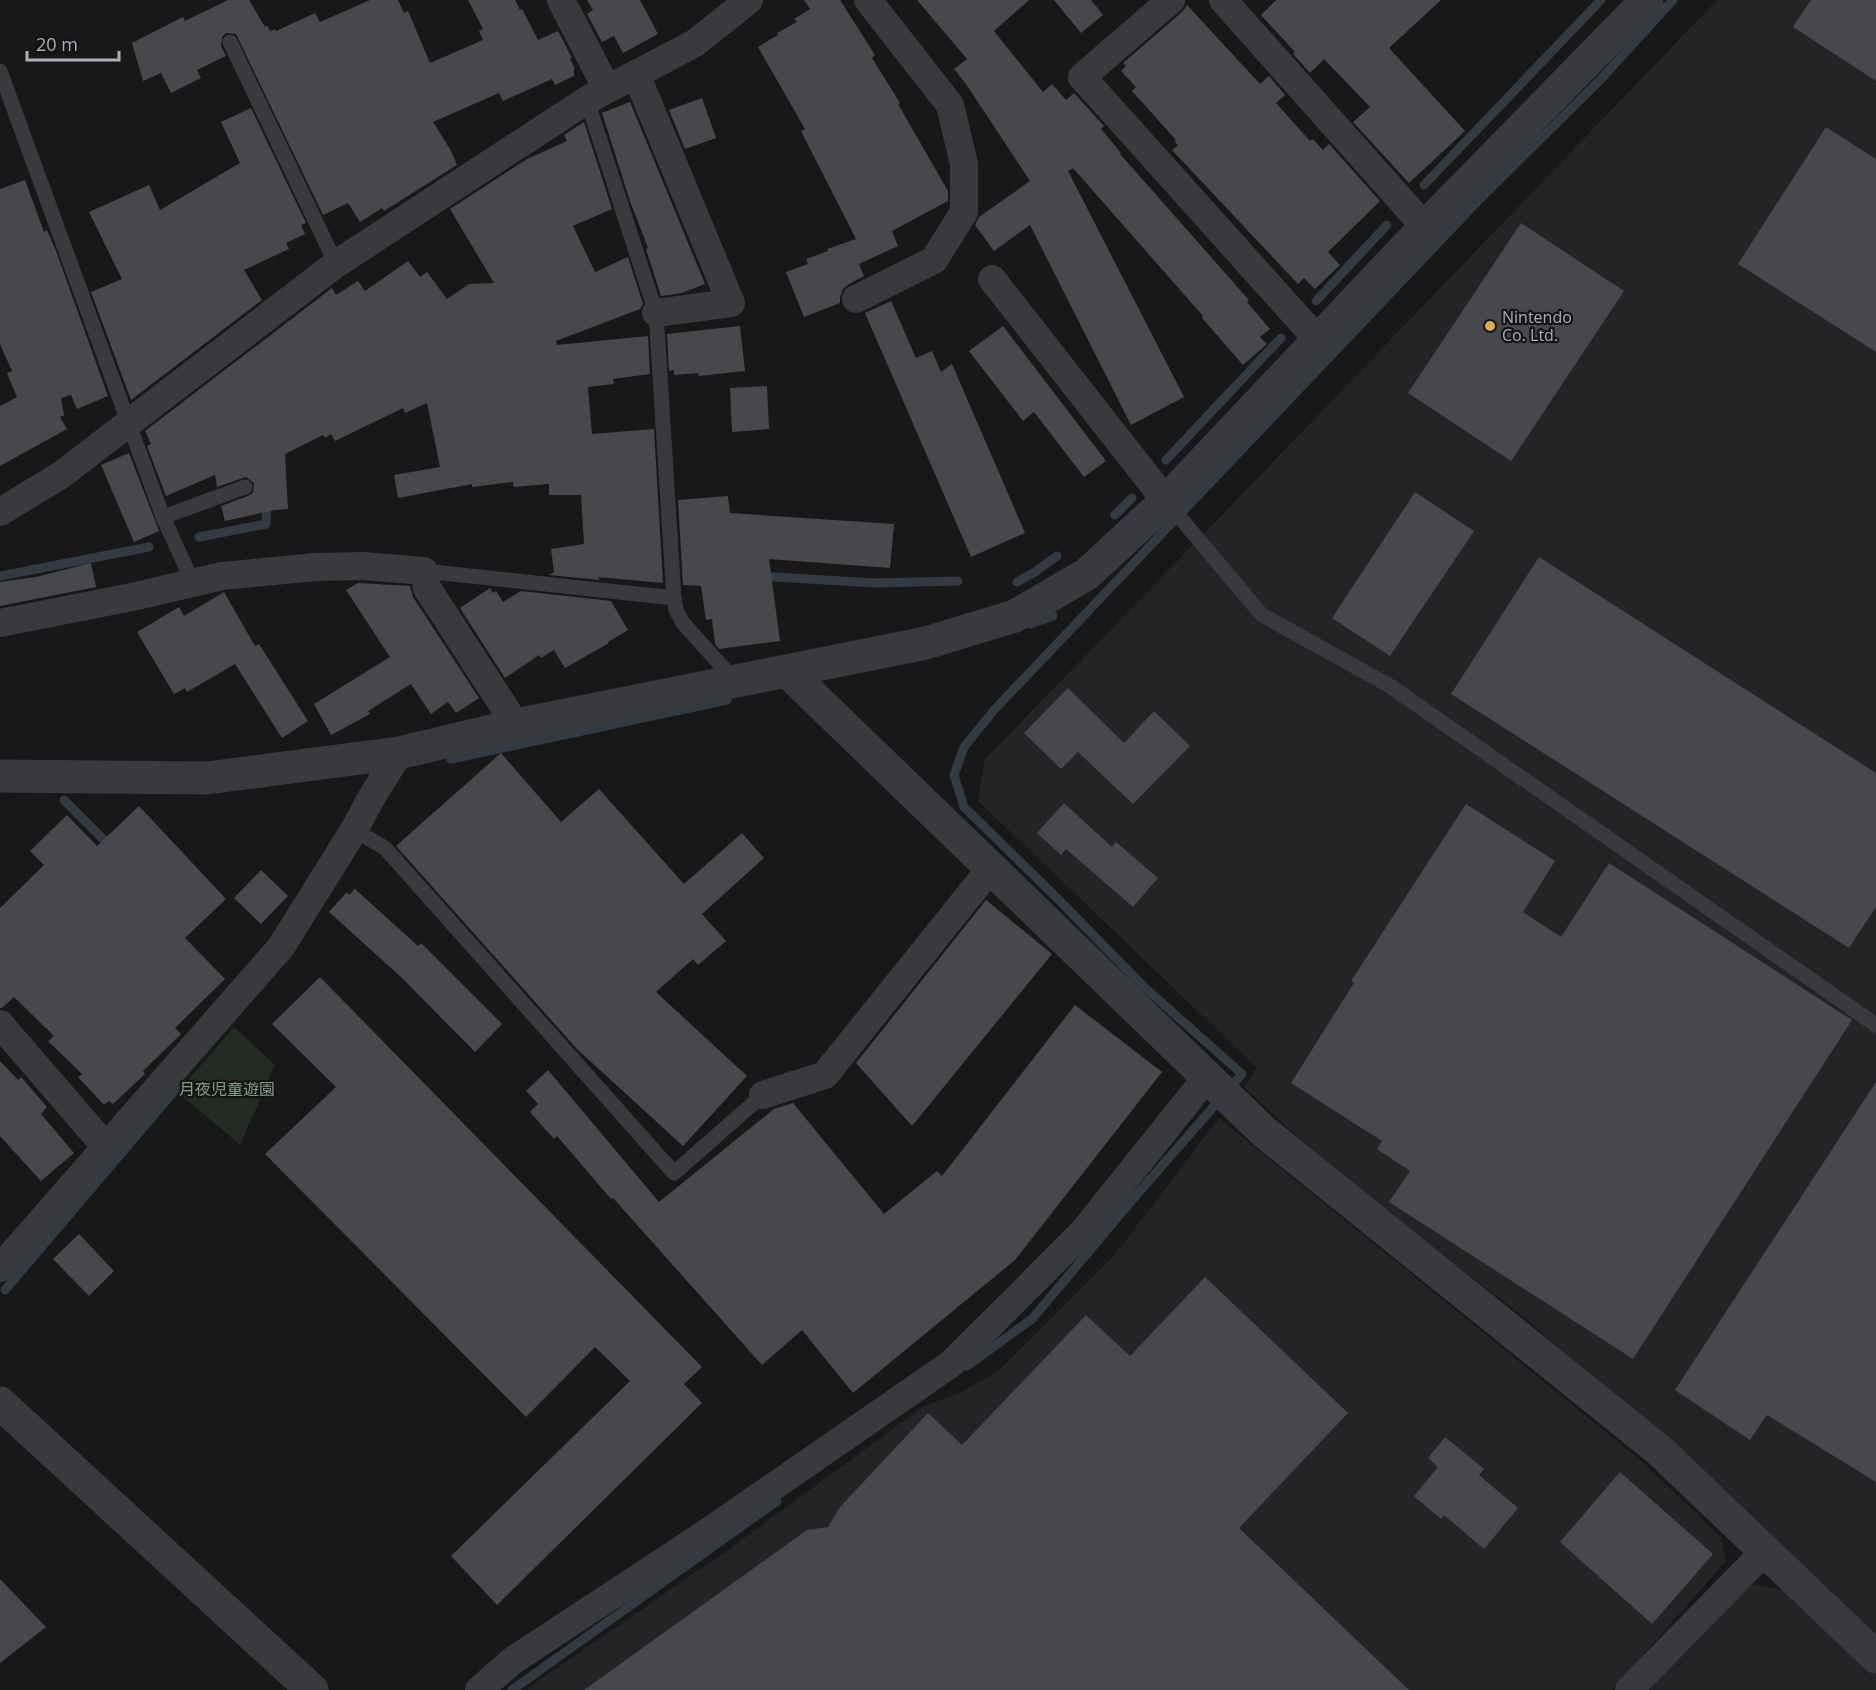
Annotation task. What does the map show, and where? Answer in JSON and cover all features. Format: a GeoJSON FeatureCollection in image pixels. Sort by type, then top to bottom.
{"type":"FeatureCollection","features":[{"type":"Feature","properties":{"kind":"street"},"geometry":{"type":"LineString","coordinates":[[561,0],[597,95]]}},
{"type":"Feature","properties":{"kind":"street"},"geometry":{"type":"LineString","coordinates":[[0,512],[62,475],[336,264],[597,95],[695,43],[749,0]]}},
{"type":"Feature","properties":{"kind":"street"},"geometry":{"type":"LineString","coordinates":[[856,299],[933,260],[964,212],[964,164],[950,105],[868,0]]}},
{"type":"Feature","properties":{"kind":"street"},"geometry":{"type":"LineString","coordinates":[[1171,0],[1082,76],[1318,340]]}},
{"type":"Feature","properties":{"kind":"street"},"geometry":{"type":"LineString","coordinates":[[1223,0],[1425,227]]}},
{"type":"Feature","properties":{"kind":"street"},"geometry":{"type":"LineString","coordinates":[[0,776],[207,778],[399,753],[516,725],[926,643],[1015,616],[1087,574],[1166,501],[1425,227],[1647,0]]}},
{"type":"Feature","properties":{"kind":"street"},"geometry":{"type":"LineString","coordinates":[[636,74],[730,303],[656,313]]}},
{"type":"Feature","properties":{"kind":"street"},"geometry":{"type":"LineString","coordinates":[[992,279],[1166,501]]}},
{"type":"Feature","properties":{"kind":"street"},"geometry":{"type":"LineString","coordinates":[[0,623],[132,597],[222,576],[316,567],[364,566],[424,571],[428,588],[516,725]]}},
{"type":"Feature","properties":{"kind":"street"},"geometry":{"type":"LineString","coordinates":[[788,672],[1263,1131],[1660,1451],[1876,1657]]}},
{"type":"Feature","properties":{"kind":"street"},"geometry":{"type":"LineString","coordinates":[[0,1268],[281,947],[399,753]]}},
{"type":"Feature","properties":{"kind":"street"},"geometry":{"type":"LineString","coordinates":[[763,1095],[825,1075],[991,868]]}},
{"type":"Feature","properties":{"kind":"street"},"geometry":{"type":"LineString","coordinates":[[0,1024],[106,1147]]}},
{"type":"Feature","properties":{"kind":"street"},"geometry":{"type":"LineString","coordinates":[[479,1690],[512,1661],[699,1538],[952,1363],[1083,1232],[1207,1077]]}},
{"type":"Feature","properties":{"kind":"street"},"geometry":{"type":"LineString","coordinates":[[0,1403],[312,1690]]}},
{"type":"Feature","properties":{"kind":"street"},"geometry":{"type":"LineString","coordinates":[[1629,1690],[1765,1551]]}},
{"type":"Feature","properties":{"kind":"lane"},"geometry":{"type":"LineString","coordinates":[[230,42],[336,264]]}},
{"type":"Feature","properties":{"kind":"lane"},"geometry":{"type":"LineString","coordinates":[[0,71],[163,517],[193,582]]}},
{"type":"Feature","properties":{"kind":"lane"},"geometry":{"type":"LineString","coordinates":[[597,95],[656,313],[676,610],[683,623],[735,681]]}},
{"type":"Feature","properties":{"kind":"lane"},"geometry":{"type":"LineString","coordinates":[[163,517],[245,487]]}},
{"type":"Feature","properties":{"kind":"lane"},"geometry":{"type":"LineString","coordinates":[[1166,501],[1262,615],[1390,686],[1876,1025]]}},
{"type":"Feature","properties":{"kind":"lane"},"geometry":{"type":"LineString","coordinates":[[424,571],[674,598]]}},
{"type":"Feature","properties":{"kind":"lane"},"geometry":{"type":"LineString","coordinates":[[354,830],[385,849],[674,1173],[763,1095]]}},
{"type":"Feature","properties":{"kind":"shaded area"},"geometry":{"type":"Polygon","coordinates":[[[1717,0],[1876,0],[1876,1637],[1529,1321],[1360,1191],[1309,1148],[1244,1087],[1257,1068],[978,801],[985,759],[1717,0]]]}},
{"type":"Feature","properties":{"kind":"shaded area"},"geometry":{"type":"Polygon","coordinates":[[[1219,1118],[1639,1459],[1721,1537],[1726,1561],[1612,1690],[525,1690],[725,1552],[924,1406],[960,1393],[998,1371],[1112,1258],[1219,1118]]]}},
{"type":"Feature","properties":{"kind":"shaded area"},"geometry":{"type":"Polygon","coordinates":[[[1745,1583],[1790,1591],[1876,1674],[1876,1690],[1646,1690],[1745,1583]]]}},
{"type":"Feature","properties":{"kind":"green space","name":"月夜児童遊園"},"geometry":{"type":"Polygon","coordinates":[[[234,1027],[275,1065],[240,1145],[178,1092],[234,1027]]]}},
{"type":"Feature","properties":{"kind":"building"},"geometry":{"type":"Polygon","coordinates":[[[228,0],[249,0],[265,27],[267,25],[270,31],[275,29],[276,31],[315,13],[320,22],[370,0],[398,0],[404,13],[408,11],[430,63],[483,40],[479,31],[483,29],[468,0],[515,0],[538,40],[558,31],[572,58],[570,59],[574,67],[574,76],[555,85],[552,79],[503,101],[499,93],[433,122],[457,165],[384,211],[382,208],[360,222],[348,203],[323,215],[236,34],[226,33],[222,37],[221,46],[226,56],[197,70],[201,78],[171,93],[161,73],[143,81],[132,43],[183,17],[185,21],[228,0]]]}},
{"type":"Feature","properties":{"kind":"building"},"geometry":{"type":"Polygon","coordinates":[[[587,0],[640,0],[658,34],[623,53],[614,36],[602,42],[587,14],[593,10],[587,0]]]}},
{"type":"Feature","properties":{"kind":"building"},"geometry":{"type":"Polygon","coordinates":[[[804,0],[840,0],[875,55],[872,58],[900,103],[898,104],[948,191],[948,201],[892,231],[898,246],[859,264],[864,276],[843,289],[840,303],[804,317],[786,272],[808,264],[806,259],[828,251],[827,249],[856,239],[801,131],[805,129],[758,47],[797,22],[794,19],[810,9],[804,0]]]}},
{"type":"Feature","properties":{"kind":"building"},"geometry":{"type":"Polygon","coordinates":[[[917,0],[1029,0],[994,31],[1043,92],[1052,84],[1066,100],[1074,93],[1104,126],[1101,129],[1120,154],[1249,300],[1247,302],[1270,329],[1260,337],[1267,344],[1243,365],[1073,168],[1068,171],[1184,397],[1131,425],[1030,225],[994,251],[975,225],[979,217],[1030,181],[954,69],[967,59],[917,0]]]}},
{"type":"Feature","properties":{"kind":"building"},"geometry":{"type":"Polygon","coordinates":[[[1054,0],[1091,0],[1103,15],[1081,33],[1054,0]]]}},
{"type":"Feature","properties":{"kind":"building"},"geometry":{"type":"Polygon","coordinates":[[[1276,0],[1441,0],[1389,48],[1465,131],[1409,183],[1353,122],[1370,107],[1324,59],[1310,73],[1293,54],[1295,52],[1261,15],[1276,0]]]}},
{"type":"Feature","properties":{"kind":"building"},"geometry":{"type":"Polygon","coordinates":[[[1811,0],[1876,0],[1876,81],[1793,27],[1811,0]]]}},
{"type":"Feature","properties":{"kind":"building"},"geometry":{"type":"Polygon","coordinates":[[[1187,5],[1260,84],[1269,76],[1285,95],[1276,103],[1310,141],[1313,139],[1323,150],[1329,144],[1380,201],[1328,252],[1340,265],[1315,289],[1304,278],[1298,284],[1172,150],[1178,145],[1174,141],[1176,140],[1132,91],[1136,87],[1121,71],[1126,66],[1123,63],[1182,12],[1187,5]]]}},
{"type":"Feature","properties":{"kind":"building"},"geometry":{"type":"Polygon","coordinates":[[[702,98],[716,138],[685,149],[669,110],[702,98]]]}},
{"type":"Feature","properties":{"kind":"building"},"geometry":{"type":"Polygon","coordinates":[[[630,102],[705,284],[682,293],[661,296],[646,249],[648,248],[630,201],[602,113],[630,102]]]}},
{"type":"Feature","properties":{"kind":"building"},"geometry":{"type":"Polygon","coordinates":[[[251,108],[306,223],[301,225],[305,234],[286,243],[289,249],[244,270],[262,300],[131,400],[91,292],[122,279],[89,212],[149,185],[160,210],[240,163],[221,122],[251,108]]]}},
{"type":"Feature","properties":{"kind":"building"},"geometry":{"type":"Polygon","coordinates":[[[584,122],[612,209],[573,226],[595,272],[628,257],[643,304],[640,309],[556,341],[557,345],[648,336],[650,374],[613,379],[614,384],[588,387],[592,434],[654,429],[663,583],[549,575],[554,572],[551,549],[584,544],[581,495],[549,495],[549,484],[514,487],[513,482],[472,487],[472,484],[398,498],[394,475],[440,467],[427,403],[405,413],[403,408],[335,441],[331,434],[325,438],[323,435],[285,454],[288,509],[225,521],[221,506],[253,493],[254,483],[246,477],[217,487],[215,475],[166,496],[147,446],[151,444],[145,431],[332,288],[336,295],[358,281],[365,291],[408,261],[420,277],[427,272],[447,299],[469,284],[494,283],[450,209],[527,159],[567,141],[564,135],[584,122]]]}},
{"type":"Feature","properties":{"kind":"building"},"geometry":{"type":"Polygon","coordinates":[[[1826,127],[1876,159],[1876,352],[1738,264],[1826,127]]]}},
{"type":"Feature","properties":{"kind":"building"},"geometry":{"type":"Polygon","coordinates":[[[25,180],[44,232],[47,230],[56,251],[108,396],[77,409],[71,395],[61,398],[64,415],[60,417],[67,429],[0,466],[0,406],[17,397],[7,373],[12,371],[0,344],[0,189],[25,180]]]}},
{"type":"Feature","properties":{"kind":"building"},"geometry":{"type":"Polygon","coordinates":[[[1521,223],[1624,291],[1511,461],[1408,393],[1521,223]]]}},
{"type":"Feature","properties":{"kind":"building"},"geometry":{"type":"Polygon","coordinates":[[[891,301],[916,358],[932,351],[941,372],[952,364],[1025,533],[971,557],[865,313],[891,301]]]}},
{"type":"Feature","properties":{"kind":"building"},"geometry":{"type":"Polygon","coordinates":[[[740,326],[745,371],[699,376],[698,373],[674,375],[674,370],[669,371],[667,334],[740,326]]]}},
{"type":"Feature","properties":{"kind":"building"},"geometry":{"type":"Polygon","coordinates":[[[1003,326],[1106,461],[1084,477],[1034,412],[1023,421],[969,351],[1003,326]]]}},
{"type":"Feature","properties":{"kind":"building"},"geometry":{"type":"Polygon","coordinates":[[[767,386],[769,429],[732,432],[730,388],[767,386]]]}},
{"type":"Feature","properties":{"kind":"building"},"geometry":{"type":"Polygon","coordinates":[[[129,453],[159,531],[134,542],[101,465],[129,453]]]}},
{"type":"Feature","properties":{"kind":"building"},"geometry":{"type":"Polygon","coordinates":[[[1415,492],[1474,531],[1390,656],[1332,618],[1415,492]]]}},
{"type":"Feature","properties":{"kind":"building"},"geometry":{"type":"Polygon","coordinates":[[[728,496],[730,513],[894,524],[890,568],[769,559],[780,641],[719,649],[715,644],[712,619],[706,620],[701,586],[683,585],[678,500],[728,496]]]}},
{"type":"Feature","properties":{"kind":"building"},"geometry":{"type":"Polygon","coordinates":[[[1539,557],[1876,773],[1876,907],[1849,948],[1451,694],[1539,557]]]}},
{"type":"Feature","properties":{"kind":"building"},"geometry":{"type":"Polygon","coordinates":[[[91,563],[96,587],[0,606],[0,582],[36,577],[91,563]]]}},
{"type":"Feature","properties":{"kind":"building"},"geometry":{"type":"Polygon","coordinates":[[[358,583],[410,586],[413,597],[479,698],[456,713],[448,702],[431,714],[411,684],[368,711],[370,714],[331,735],[314,704],[390,657],[346,590],[358,583]]]}},
{"type":"Feature","properties":{"kind":"building"},"geometry":{"type":"Polygon","coordinates":[[[490,588],[493,593],[496,591],[503,602],[521,591],[611,601],[628,630],[565,668],[554,650],[541,658],[539,655],[505,678],[460,608],[490,588]]]}},
{"type":"Feature","properties":{"kind":"building"},"geometry":{"type":"Polygon","coordinates":[[[224,592],[255,646],[259,644],[308,721],[282,738],[235,664],[187,692],[185,688],[174,694],[137,632],[179,607],[184,616],[224,592]]]}},
{"type":"Feature","properties":{"kind":"building"},"geometry":{"type":"Polygon","coordinates":[[[1068,688],[1124,743],[1154,711],[1190,746],[1133,804],[1078,752],[1061,769],[1024,733],[1068,688]]]}},
{"type":"Feature","properties":{"kind":"building"},"geometry":{"type":"Polygon","coordinates":[[[501,753],[561,822],[599,789],[684,884],[742,833],[764,858],[702,914],[726,941],[698,965],[693,959],[656,992],[747,1076],[683,1146],[577,1049],[396,846],[501,753]]]}},
{"type":"Feature","properties":{"kind":"building"},"geometry":{"type":"Polygon","coordinates":[[[1064,803],[1112,847],[1116,842],[1158,878],[1133,907],[1066,849],[1061,855],[1037,833],[1064,803]]]}},
{"type":"Feature","properties":{"kind":"building"},"geometry":{"type":"Polygon","coordinates":[[[1466,804],[1555,861],[1523,912],[1561,937],[1609,863],[1852,1020],[1633,1359],[1389,1202],[1410,1171],[1377,1149],[1382,1141],[1291,1083],[1354,983],[1351,981],[1466,804]]]}},
{"type":"Feature","properties":{"kind":"building"},"geometry":{"type":"Polygon","coordinates":[[[139,806],[226,899],[185,938],[225,979],[175,1028],[181,1034],[143,1071],[145,1074],[113,1104],[109,1101],[104,1105],[78,1077],[82,1074],[48,1041],[54,1036],[14,997],[0,1008],[0,908],[44,865],[30,851],[67,815],[97,846],[139,806]]]}},
{"type":"Feature","properties":{"kind":"building"},"geometry":{"type":"Polygon","coordinates":[[[261,870],[288,896],[261,924],[234,898],[261,870]]]}},
{"type":"Feature","properties":{"kind":"building"},"geometry":{"type":"Polygon","coordinates":[[[355,889],[418,946],[421,943],[502,1024],[475,1052],[401,977],[329,912],[347,892],[349,895],[355,889]]]}},
{"type":"Feature","properties":{"kind":"building"},"geometry":{"type":"Polygon","coordinates":[[[986,900],[1052,954],[912,1126],[856,1063],[986,900]]]}},
{"type":"Feature","properties":{"kind":"building"},"geometry":{"type":"Polygon","coordinates":[[[320,977],[702,1367],[684,1384],[702,1403],[497,1605],[451,1556],[630,1381],[595,1347],[526,1417],[265,1154],[336,1087],[272,1024],[320,977]]]}},
{"type":"Feature","properties":{"kind":"building"},"geometry":{"type":"Polygon","coordinates":[[[1075,1005],[1162,1072],[1015,1260],[853,1393],[802,1330],[762,1365],[557,1136],[554,1139],[530,1112],[538,1104],[526,1091],[548,1070],[659,1202],[774,1109],[793,1103],[884,1214],[937,1171],[942,1176],[1075,1005]]]}},
{"type":"Feature","properties":{"kind":"building"},"geometry":{"type":"Polygon","coordinates":[[[0,1061],[18,1080],[21,1077],[47,1107],[41,1114],[74,1153],[41,1181],[0,1136],[0,1061]]]}},
{"type":"Feature","properties":{"kind":"building"},"geometry":{"type":"Polygon","coordinates":[[[1876,1082],[1876,1482],[1767,1415],[1750,1440],[1675,1390],[1876,1082]]]}},
{"type":"Feature","properties":{"kind":"building"},"geometry":{"type":"Polygon","coordinates":[[[79,1234],[114,1271],[89,1296],[53,1259],[79,1234]]]}},
{"type":"Feature","properties":{"kind":"building"},"geometry":{"type":"Polygon","coordinates":[[[1205,1277],[1348,1413],[1239,1528],[1409,1690],[584,1690],[807,1530],[828,1527],[840,1507],[928,1413],[962,1445],[1086,1315],[1130,1356],[1205,1277]]]}},
{"type":"Feature","properties":{"kind":"building"},"geometry":{"type":"Polygon","coordinates":[[[1445,1437],[1484,1469],[1479,1475],[1518,1508],[1484,1549],[1444,1515],[1441,1519],[1414,1496],[1438,1467],[1428,1458],[1445,1437]]]}},
{"type":"Feature","properties":{"kind":"building"},"geometry":{"type":"Polygon","coordinates":[[[1620,1472],[1713,1554],[1652,1624],[1560,1542],[1620,1472]]]}},
{"type":"Feature","properties":{"kind":"building"},"geometry":{"type":"Polygon","coordinates":[[[0,1579],[46,1627],[0,1663],[0,1579]]]}},
{"type":"Feature","properties":{"kind":"waterway"},"geometry":{"type":"LineString","coordinates":[[1424,185],[1601,0]]}},
{"type":"Feature","properties":{"kind":"waterway"},"geometry":{"type":"LineString","coordinates":[[967,1366],[1032,1319],[1242,1074],[1143,986],[964,807],[954,775],[964,747],[995,709],[1476,203],[1601,79],[1673,0]]}},
{"type":"Feature","properties":{"kind":"waterway"},"geometry":{"type":"LineString","coordinates":[[1316,301],[1387,225]]}},
{"type":"Feature","properties":{"kind":"waterway"},"geometry":{"type":"LineString","coordinates":[[1166,460],[1281,338]]}},
{"type":"Feature","properties":{"kind":"waterway"},"geometry":{"type":"LineString","coordinates":[[1115,515],[1132,498]]}},
{"type":"Feature","properties":{"kind":"waterway"},"geometry":{"type":"LineString","coordinates":[[199,537],[266,524],[267,502]]}},
{"type":"Feature","properties":{"kind":"waterway"},"geometry":{"type":"LineString","coordinates":[[0,576],[149,547]]}},
{"type":"Feature","properties":{"kind":"waterway"},"geometry":{"type":"LineString","coordinates":[[1017,582],[1057,556]]}},
{"type":"Feature","properties":{"kind":"waterway"},"geometry":{"type":"LineString","coordinates":[[759,576],[875,583],[958,581]]}},
{"type":"Feature","properties":{"kind":"waterway"},"geometry":{"type":"LineString","coordinates":[[1030,624],[1053,616]]}},
{"type":"Feature","properties":{"kind":"waterway"},"geometry":{"type":"LineString","coordinates":[[451,759],[727,700]]}},
{"type":"Feature","properties":{"kind":"waterway"},"geometry":{"type":"LineString","coordinates":[[64,800],[112,848]]}},
{"type":"Feature","properties":{"kind":"waterway"},"geometry":{"type":"LineString","coordinates":[[5,1290],[176,1089]]}},
{"type":"Feature","properties":{"kind":"waterway"},"geometry":{"type":"LineString","coordinates":[[512,1690],[777,1501]]}},
{"type":"Feature","properties":{"kind":"place","name":"Nintendo Co. Ltd."},"geometry":{"type":"Point","coordinates":[1490,326]}}]}
